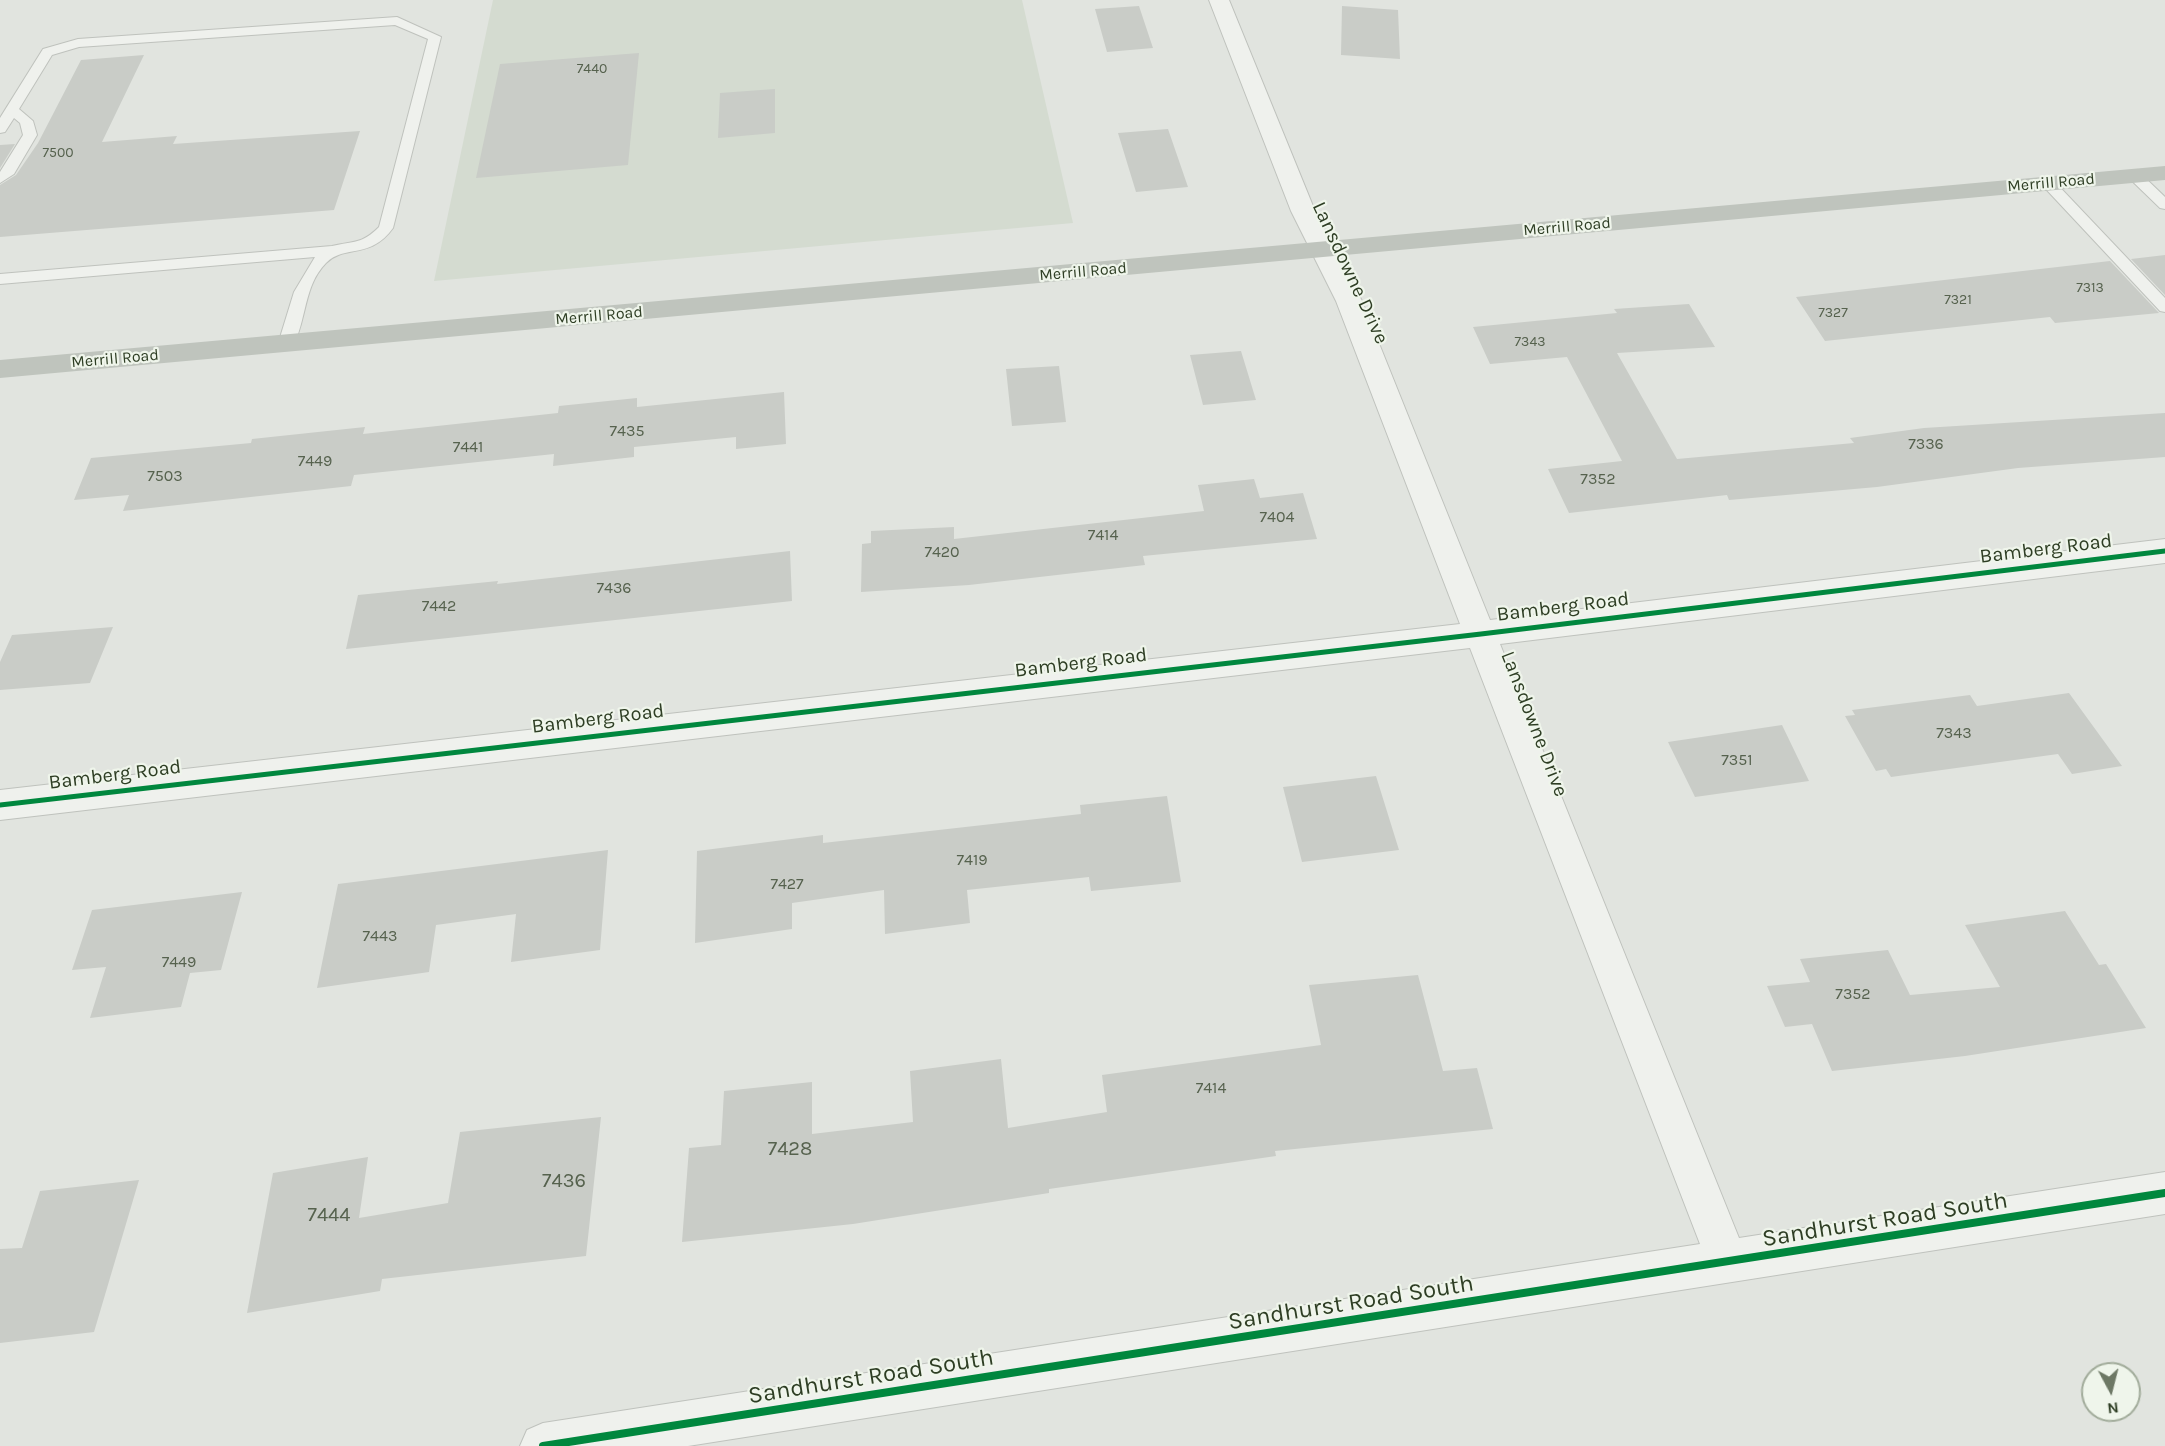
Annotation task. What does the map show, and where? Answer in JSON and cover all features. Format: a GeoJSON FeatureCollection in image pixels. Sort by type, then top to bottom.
{"type":"FeatureCollection","features":[{"type":"Feature","properties":{"kind":"main road","name":"Merrill Road"},"geometry":{"type":"LineString","coordinates":[[0,369],[2165,172]]}},
{"type":"Feature","properties":{"kind":"street","name":"Lansdowne Drive"},"geometry":{"type":"LineString","coordinates":[[1219,0],[1304,211],[1353,312],[1728,1263]]}},
{"type":"Feature","properties":{"kind":"street","name":"Bamberg Road"},"geometry":{"type":"LineString","coordinates":[[0,806],[1481,634],[2165,551]]}},
{"type":"Feature","properties":{"kind":"street","name":"Sandhurst Road South"},"geometry":{"type":"LineString","coordinates":[[543,1446],[1728,1263],[2165,1193]]}},
{"type":"Feature","properties":{"kind":"lane"},"geometry":{"type":"LineString","coordinates":[[0,129],[47,52],[78,43],[397,21],[435,37],[386,228],[374,241],[357,248],[333,251],[0,279]]}},
{"type":"Feature","properties":{"kind":"lane"},"geometry":{"type":"LineString","coordinates":[[0,179],[9,171],[30,135],[26,121],[12,110]]}},
{"type":"Feature","properties":{"kind":"lane"},"geometry":{"type":"LineString","coordinates":[[2134,175],[2165,205]]}},
{"type":"Feature","properties":{"kind":"lane"},"geometry":{"type":"LineString","coordinates":[[2048,183],[2165,307]]}},
{"type":"Feature","properties":{"kind":"lane"},"geometry":{"type":"LineString","coordinates":[[286,344],[310,274],[333,251]]}},
{"type":"Feature","properties":{"kind":"shaded area"},"geometry":{"type":"Polygon","coordinates":[[[493,0],[1022,0],[1073,223],[434,281],[493,0]]]}},
{"type":"Feature","properties":{"kind":"building"},"geometry":{"type":"Polygon","coordinates":[[[1139,6],[1153,48],[1107,52],[1095,9],[1139,6]]]}},
{"type":"Feature","properties":{"kind":"building"},"geometry":{"type":"Polygon","coordinates":[[[1342,6],[1398,10],[1400,59],[1341,55],[1342,6]]]}},
{"type":"Feature","properties":{"kind":"building"},"geometry":{"type":"Polygon","coordinates":[[[639,53],[628,165],[476,178],[500,64],[639,53]]]}},
{"type":"Feature","properties":{"kind":"building"},"geometry":{"type":"Polygon","coordinates":[[[144,55],[102,142],[177,136],[173,144],[360,131],[334,210],[0,237],[0,185],[16,175],[38,143],[81,60],[144,55]]]}},
{"type":"Feature","properties":{"kind":"building"},"geometry":{"type":"Polygon","coordinates":[[[775,89],[775,133],[718,138],[720,93],[775,89]]]}},
{"type":"Feature","properties":{"kind":"building"},"geometry":{"type":"Polygon","coordinates":[[[1168,129],[1188,187],[1136,192],[1118,133],[1168,129]]]}},
{"type":"Feature","properties":{"kind":"building"},"geometry":{"type":"Polygon","coordinates":[[[15,144],[0,168],[0,145],[15,144]]]}},
{"type":"Feature","properties":{"kind":"building"},"geometry":{"type":"Polygon","coordinates":[[[2165,255],[2165,295],[2131,259],[2165,255]]]}},
{"type":"Feature","properties":{"kind":"building"},"geometry":{"type":"Polygon","coordinates":[[[2110,261],[2159,313],[2055,323],[2050,317],[1825,341],[1796,297],[2110,261]]]}},
{"type":"Feature","properties":{"kind":"building"},"geometry":{"type":"Polygon","coordinates":[[[1689,304],[1715,347],[1617,353],[1677,459],[1854,443],[1850,438],[1924,428],[2165,413],[2165,457],[2018,468],[1877,487],[1729,500],[1727,495],[1569,513],[1548,469],[1622,461],[1567,357],[1490,364],[1473,327],[1617,313],[1614,309],[1689,304]]]}},
{"type":"Feature","properties":{"kind":"building"},"geometry":{"type":"Polygon","coordinates":[[[1241,351],[1256,400],[1203,405],[1190,355],[1241,351]]]}},
{"type":"Feature","properties":{"kind":"building"},"geometry":{"type":"Polygon","coordinates":[[[1059,366],[1066,422],[1012,426],[1006,369],[1059,366]]]}},
{"type":"Feature","properties":{"kind":"building"},"geometry":{"type":"Polygon","coordinates":[[[784,392],[786,444],[736,449],[736,437],[634,447],[634,457],[553,466],[554,454],[354,475],[351,486],[123,511],[129,495],[74,500],[91,458],[251,443],[252,439],[365,427],[363,434],[558,413],[559,406],[637,398],[637,407],[784,392]]]}},
{"type":"Feature","properties":{"kind":"building"},"geometry":{"type":"Polygon","coordinates":[[[1254,479],[1260,498],[1303,493],[1317,539],[1143,556],[1145,565],[969,585],[861,592],[862,544],[871,543],[871,531],[954,527],[954,539],[1204,511],[1198,485],[1254,479]]]}},
{"type":"Feature","properties":{"kind":"building"},"geometry":{"type":"Polygon","coordinates":[[[790,551],[792,601],[346,649],[358,595],[498,581],[497,584],[790,551]]]}},
{"type":"Feature","properties":{"kind":"building"},"geometry":{"type":"Polygon","coordinates":[[[113,627],[90,683],[0,690],[0,662],[12,635],[113,627]]]}},
{"type":"Feature","properties":{"kind":"building"},"geometry":{"type":"Polygon","coordinates":[[[2069,693],[2122,766],[2072,774],[2058,754],[1891,777],[1886,769],[1876,771],[1845,716],[1855,715],[1852,710],[1970,695],[1977,706],[2069,693]]]}},
{"type":"Feature","properties":{"kind":"building"},"geometry":{"type":"Polygon","coordinates":[[[1782,725],[1809,781],[1695,797],[1668,742],[1782,725]]]}},
{"type":"Feature","properties":{"kind":"building"},"geometry":{"type":"Polygon","coordinates":[[[1376,776],[1399,850],[1302,862],[1283,787],[1376,776]]]}},
{"type":"Feature","properties":{"kind":"building"},"geometry":{"type":"Polygon","coordinates":[[[1167,796],[1181,882],[1091,891],[1089,877],[967,890],[970,923],[885,934],[884,890],[792,903],[792,929],[695,943],[697,851],[823,835],[823,843],[1081,814],[1080,805],[1167,796]]]}},
{"type":"Feature","properties":{"kind":"building"},"geometry":{"type":"Polygon","coordinates":[[[608,850],[600,950],[511,962],[516,914],[436,925],[429,972],[317,988],[338,884],[608,850]]]}},
{"type":"Feature","properties":{"kind":"building"},"geometry":{"type":"Polygon","coordinates":[[[242,892],[221,970],[190,973],[181,1007],[90,1018],[106,967],[72,970],[92,910],[242,892]]]}},
{"type":"Feature","properties":{"kind":"building"},"geometry":{"type":"Polygon","coordinates":[[[2065,911],[2099,965],[2106,964],[2146,1028],[1965,1056],[1832,1071],[1812,1024],[1785,1027],[1767,986],[1810,982],[1800,959],[1888,950],[1910,995],[2000,987],[1965,925],[2065,911]]]}},
{"type":"Feature","properties":{"kind":"building"},"geometry":{"type":"Polygon","coordinates":[[[1418,975],[1443,1071],[1477,1068],[1493,1129],[1275,1151],[1276,1156],[1049,1189],[1049,1193],[853,1224],[682,1242],[689,1148],[721,1145],[724,1091],[812,1082],[812,1134],[913,1122],[910,1071],[1001,1059],[1008,1128],[1107,1112],[1102,1075],[1321,1045],[1309,985],[1418,975]]]}},
{"type":"Feature","properties":{"kind":"building"},"geometry":{"type":"Polygon","coordinates":[[[601,1117],[586,1256],[382,1279],[380,1291],[247,1313],[273,1173],[368,1157],[359,1218],[448,1203],[460,1132],[601,1117]]]}},
{"type":"Feature","properties":{"kind":"building"},"geometry":{"type":"Polygon","coordinates":[[[139,1180],[94,1332],[0,1343],[0,1249],[22,1248],[40,1191],[139,1180]]]}},
{"type":"Feature","properties":{"kind":"cycle path"},"geometry":{"type":"LineString","coordinates":[[0,805],[1481,634],[2165,551]]}},
{"type":"Feature","properties":{"kind":"cycle path"},"geometry":{"type":"LineString","coordinates":[[543,1446],[2165,1193]]}}]}
